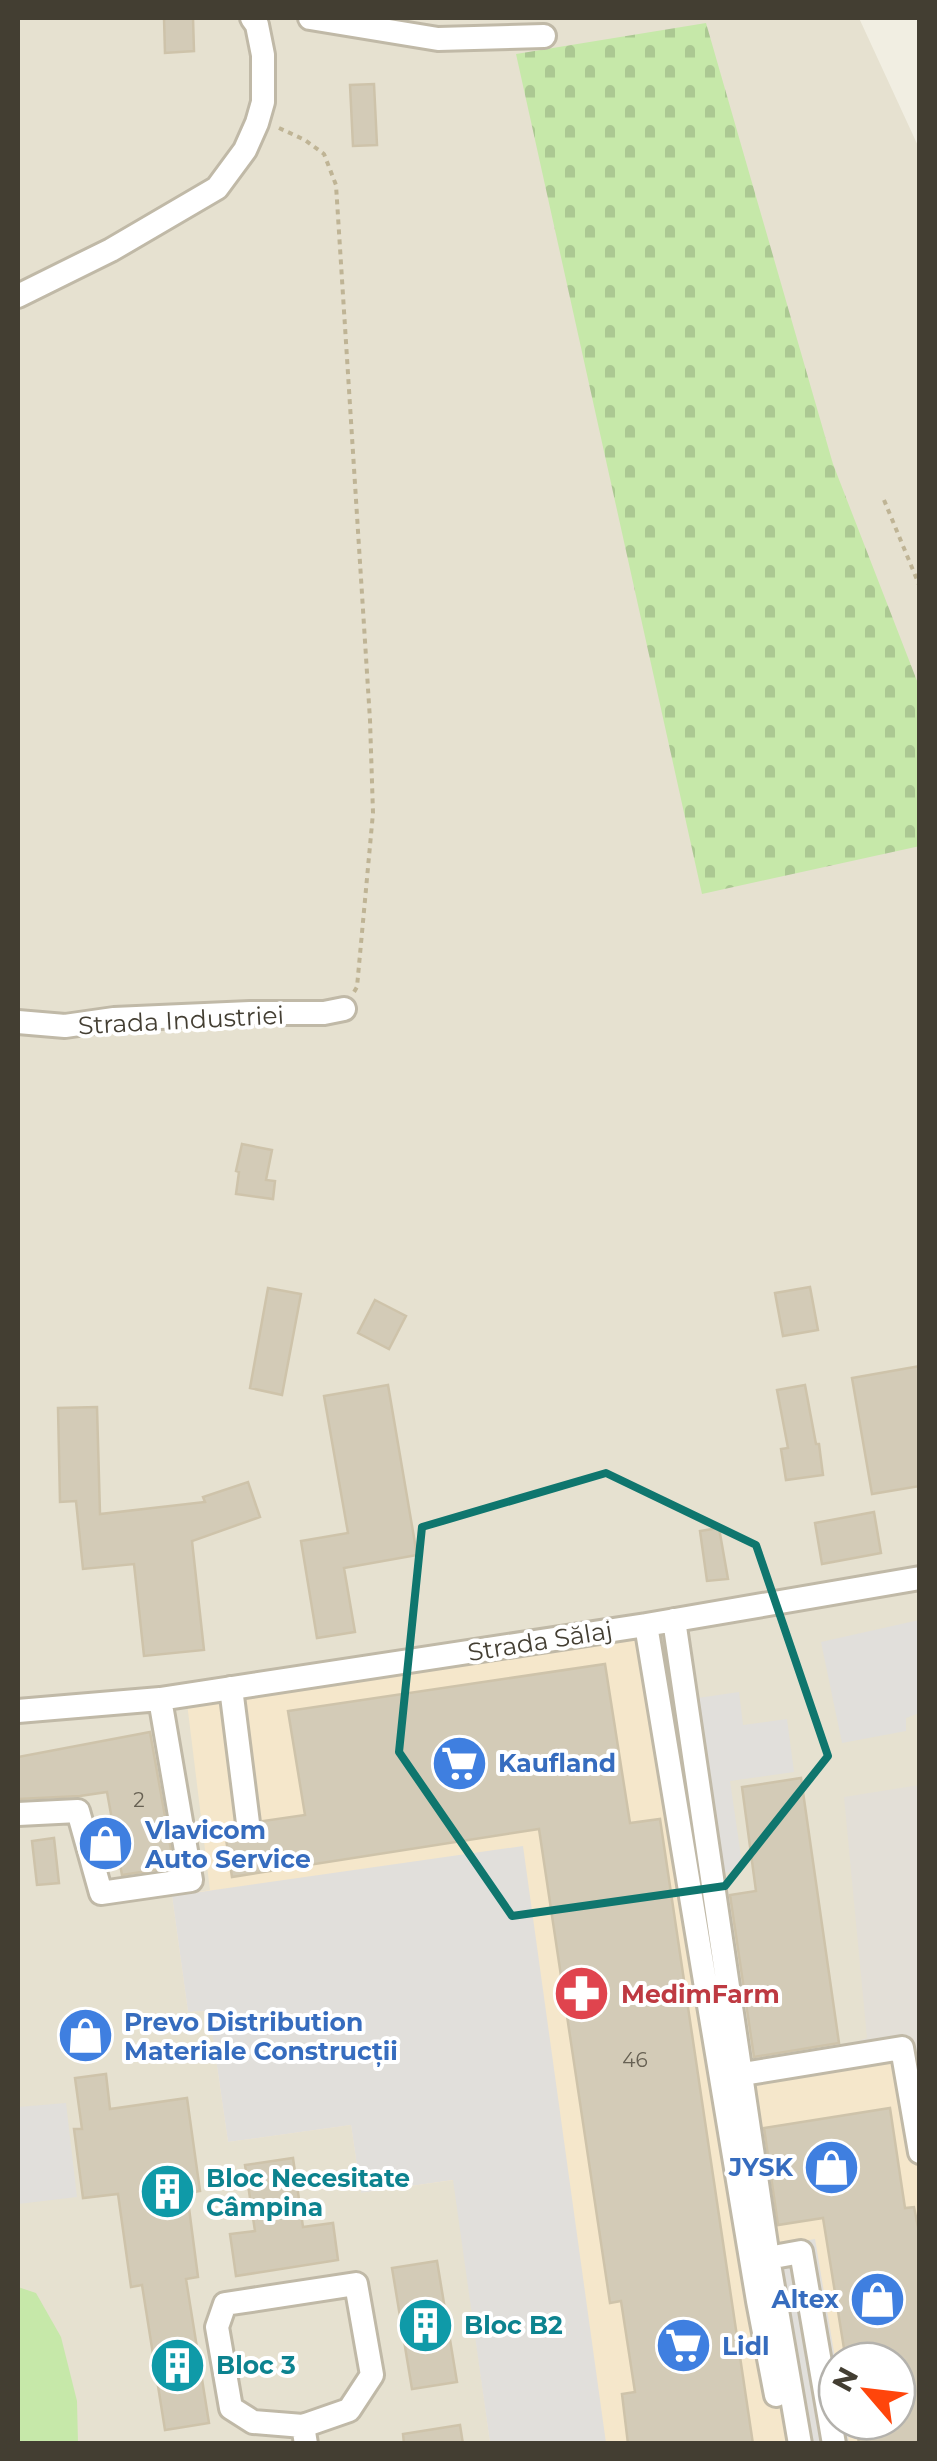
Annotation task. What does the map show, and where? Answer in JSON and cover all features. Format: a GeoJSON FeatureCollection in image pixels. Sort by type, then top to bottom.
{"type":"FeatureCollection","features":[{"type":"Feature","properties":{"kind":"street"},"geometry":{"type":"LineString","coordinates":[[18,296],[111,250],[217,188],[245,150],[262,102],[263,56],[252,18]]}},
{"type":"Feature","properties":{"kind":"street"},"geometry":{"type":"LineString","coordinates":[[310,18],[438,39],[544,36]]}},
{"type":"Feature","properties":{"kind":"street","name":"Strada Industriei"},"geometry":{"type":"LineString","coordinates":[[18,1022],[65,1026],[114,1019],[324,1014],[344,1009]]}},
{"type":"Feature","properties":{"kind":"street","name":"Strada Sălaj"},"geometry":{"type":"LineString","coordinates":[[18,1711],[160,1699],[646,1625],[920,1578]]}},
{"type":"Feature","properties":{"kind":"street"},"geometry":{"type":"LineString","coordinates":[[674,1620],[768,2258],[800,2444]]}},
{"type":"Feature","properties":{"kind":"street"},"geometry":{"type":"LineString","coordinates":[[646,1625],[785,2444]]}},
{"type":"Feature","properties":{"kind":"street"},"geometry":{"type":"LineString","coordinates":[[230,1688],[248,1823]]}},
{"type":"Feature","properties":{"kind":"street"},"geometry":{"type":"LineString","coordinates":[[18,1814],[78,1811],[100,1893],[191,1880],[160,1699]]}},
{"type":"Feature","properties":{"kind":"street"},"geometry":{"type":"LineString","coordinates":[[742,2074],[902,2048],[920,2152]]}},
{"type":"Feature","properties":{"kind":"street"},"geometry":{"type":"LineString","coordinates":[[768,2258],[801,2252],[834,2444]]}},
{"type":"Feature","properties":{"kind":"street"},"geometry":{"type":"LineString","coordinates":[[356,2284],[372,2375],[349,2410],[305,2435],[253,2422],[231,2408],[216,2327],[226,2304],[356,2284]]}},
{"type":"Feature","properties":{"kind":"path"},"geometry":{"type":"LineString","coordinates":[[257,123],[286,130],[324,154],[336,185],[373,813],[357,987],[344,1009]]}},
{"type":"Feature","properties":{"kind":"path"},"geometry":{"type":"LineString","coordinates":[[884,500],[920,588]]}},
{"type":"Feature","properties":{"kind":"highlighted area"},"geometry":{"type":"Polygon","coordinates":[[[606,1473],[756,1545],[828,1756],[725,1886],[512,1916],[399,1752],[422,1527],[606,1473]]]}},
{"type":"Feature","properties":{"kind":"shaded area"},"geometry":{"type":"Polygon","coordinates":[[[18,18],[859,18],[919,148],[919,2443],[18,2443],[18,18]]]}},
{"type":"Feature","properties":{"kind":"shaded area"},"geometry":{"type":"Polygon","coordinates":[[[919,1620],[919,1713],[906,1718],[906,1731],[842,1743],[821,1642],[919,1620]]]}},
{"type":"Feature","properties":{"kind":"shaded area"},"geometry":{"type":"Polygon","coordinates":[[[646,1625],[788,2443],[490,2443],[454,2180],[361,2193],[351,2125],[228,2142],[209,2011],[188,2012],[172,1896],[210,1890],[186,1695],[646,1625]]]}},
{"type":"Feature","properties":{"kind":"shaded area"},"geometry":{"type":"Polygon","coordinates":[[[739,1692],[743,1725],[787,1719],[794,1772],[730,1781],[743,1870],[717,1874],[691,1699],[739,1692]]]}},
{"type":"Feature","properties":{"kind":"shaded area"},"geometry":{"type":"Polygon","coordinates":[[[919,1785],[919,2169],[901,2055],[749,2078],[867,2038],[844,1797],[919,1785]]]}},
{"type":"Feature","properties":{"kind":"shaded area"},"geometry":{"type":"Polygon","coordinates":[[[523,1846],[606,2443],[490,2443],[453,2180],[361,2193],[351,2125],[228,2142],[209,2011],[188,2012],[172,1896],[523,1846]]]}},
{"type":"Feature","properties":{"kind":"shaded area"},"geometry":{"type":"Polygon","coordinates":[[[901,2055],[919,2169],[919,2443],[799,2443],[749,2078],[901,2055]]]}},
{"type":"Feature","properties":{"kind":"shaded area"},"geometry":{"type":"Polygon","coordinates":[[[66,2103],[77,2197],[18,2204],[18,2107],[66,2103]]]}},
{"type":"Feature","properties":{"kind":"shaded area"},"geometry":{"type":"Polygon","coordinates":[[[815,2239],[832,2341],[817,2341],[817,2441],[849,2443],[808,2443],[775,2246],[815,2239]]]}},
{"type":"Feature","properties":{"kind":"green space"},"geometry":{"type":"Polygon","coordinates":[[[706,23],[833,464],[919,686],[920,846],[702,894],[516,54],[706,23]]]}},
{"type":"Feature","properties":{"kind":"green space"},"geometry":{"type":"Polygon","coordinates":[[[18,2287],[36,2293],[61,2337],[77,2401],[78,2443],[18,2443],[18,2287]]]}},
{"type":"Feature","properties":{"kind":"building"},"geometry":{"type":"Polygon","coordinates":[[[164,18],[193,18],[194,51],[165,53],[164,18]]]}},
{"type":"Feature","properties":{"kind":"building"},"geometry":{"type":"Polygon","coordinates":[[[374,84],[377,145],[353,146],[350,85],[374,84]]]}},
{"type":"Feature","properties":{"kind":"building"},"geometry":{"type":"Polygon","coordinates":[[[242,1144],[272,1150],[266,1180],[275,1181],[273,1199],[236,1194],[242,1144]]]}},
{"type":"Feature","properties":{"kind":"building"},"geometry":{"type":"Polygon","coordinates":[[[810,1287],[818,1330],[783,1336],[775,1293],[810,1287]]]}},
{"type":"Feature","properties":{"kind":"building"},"geometry":{"type":"Polygon","coordinates":[[[268,1288],[301,1294],[282,1395],[250,1388],[268,1288]]]}},
{"type":"Feature","properties":{"kind":"building"},"geometry":{"type":"Polygon","coordinates":[[[375,1300],[406,1316],[389,1349],[358,1333],[375,1300]]]}},
{"type":"Feature","properties":{"kind":"building"},"geometry":{"type":"Polygon","coordinates":[[[920,1366],[920,1486],[872,1494],[852,1378],[920,1366]]]}},
{"type":"Feature","properties":{"kind":"building"},"geometry":{"type":"Polygon","coordinates":[[[388,1385],[417,1555],[344,1568],[355,1632],[317,1638],[301,1541],[348,1533],[324,1396],[388,1385]]]}},
{"type":"Feature","properties":{"kind":"building"},"geometry":{"type":"Polygon","coordinates":[[[805,1385],[823,1475],[786,1480],[781,1449],[788,1448],[777,1390],[805,1385]]]}},
{"type":"Feature","properties":{"kind":"building"},"geometry":{"type":"Polygon","coordinates":[[[97,1407],[100,1514],[205,1502],[203,1497],[248,1482],[260,1517],[192,1541],[204,1650],[144,1656],[134,1564],[83,1569],[76,1501],[60,1502],[58,1408],[97,1407]]]}},
{"type":"Feature","properties":{"kind":"building"},"geometry":{"type":"Polygon","coordinates":[[[874,1512],[881,1553],[822,1564],[815,1523],[874,1512]]]}},
{"type":"Feature","properties":{"kind":"building"},"geometry":{"type":"Polygon","coordinates":[[[719,1528],[728,1579],[707,1581],[700,1531],[719,1528]]]}},
{"type":"Feature","properties":{"kind":"building"},"geometry":{"type":"Polygon","coordinates":[[[605,1664],[630,1823],[660,1819],[753,2444],[628,2444],[622,2394],[635,2392],[621,2301],[610,2303],[539,1829],[232,1877],[224,1826],[233,1825],[241,1836],[251,1838],[261,1830],[263,1821],[305,1815],[288,1711],[605,1664]]]}},
{"type":"Feature","properties":{"kind":"building"},"geometry":{"type":"Polygon","coordinates":[[[150,1732],[174,1867],[122,1875],[107,1792],[18,1799],[18,1757],[150,1732]]]}},
{"type":"Feature","properties":{"kind":"building"},"geometry":{"type":"Polygon","coordinates":[[[801,1778],[839,2043],[754,2057],[730,1895],[756,1891],[742,1787],[801,1778]]]}},
{"type":"Feature","properties":{"kind":"building"},"geometry":{"type":"Polygon","coordinates":[[[54,1838],[59,1883],[37,1885],[32,1841],[54,1838]]]}},
{"type":"Feature","properties":{"kind":"building"},"geometry":{"type":"Polygon","coordinates":[[[106,2074],[110,2109],[187,2098],[200,2191],[187,2193],[198,2277],[186,2279],[209,2423],[165,2430],[142,2285],[131,2287],[118,2194],[83,2198],[74,2129],[82,2129],[75,2078],[106,2074]]]}},
{"type":"Feature","properties":{"kind":"building"},"geometry":{"type":"Polygon","coordinates":[[[890,2108],[905,2208],[914,2207],[920,2237],[920,2444],[859,2444],[859,2441],[917,2441],[917,2341],[843,2341],[823,2218],[778,2225],[764,2128],[890,2108]]]}},
{"type":"Feature","properties":{"kind":"building"},"geometry":{"type":"Polygon","coordinates":[[[293,2158],[303,2227],[333,2223],[338,2260],[236,2276],[230,2234],[255,2231],[245,2165],[293,2158]]]}},
{"type":"Feature","properties":{"kind":"building","name":"Bloc B2"},"geometry":{"type":"Polygon","coordinates":[[[437,2261],[457,2382],[412,2389],[392,2268],[437,2261]]]}},
{"type":"Feature","properties":{"kind":"building"},"geometry":{"type":"Polygon","coordinates":[[[460,2425],[463,2444],[404,2444],[403,2434],[460,2425]]]}},
{"type":"Feature","properties":{"kind":"place","name":"Kaufland"},"geometry":{"type":"Point","coordinates":[459,1763]}},
{"type":"Feature","properties":{"kind":"place","name":"Vlavicom Auto Service"},"geometry":{"type":"Point","coordinates":[106,1844]}},
{"type":"Feature","properties":{"kind":"place","name":"MedimFarm"},"geometry":{"type":"Point","coordinates":[582,1994]}},
{"type":"Feature","properties":{"kind":"place","name":"Prevo Distribution Materiale Construcții"},"geometry":{"type":"Point","coordinates":[85,2036]}},
{"type":"Feature","properties":{"kind":"place","name":"JYSK"},"geometry":{"type":"Point","coordinates":[832,2167]}},
{"type":"Feature","properties":{"kind":"place","name":"Bloc Necesitate Câmpina"},"geometry":{"type":"Point","coordinates":[167,2192]}},
{"type":"Feature","properties":{"kind":"place","name":"Altex"},"geometry":{"type":"Point","coordinates":[878,2299]}},
{"type":"Feature","properties":{"kind":"place","name":"Bloc B2"},"geometry":{"type":"Point","coordinates":[425,2325]}},
{"type":"Feature","properties":{"kind":"place","name":"Lidl"},"geometry":{"type":"Point","coordinates":[683,2346]}},
{"type":"Feature","properties":{"kind":"place","name":"Bloc 3"},"geometry":{"type":"Point","coordinates":[177,2365]}}]}
